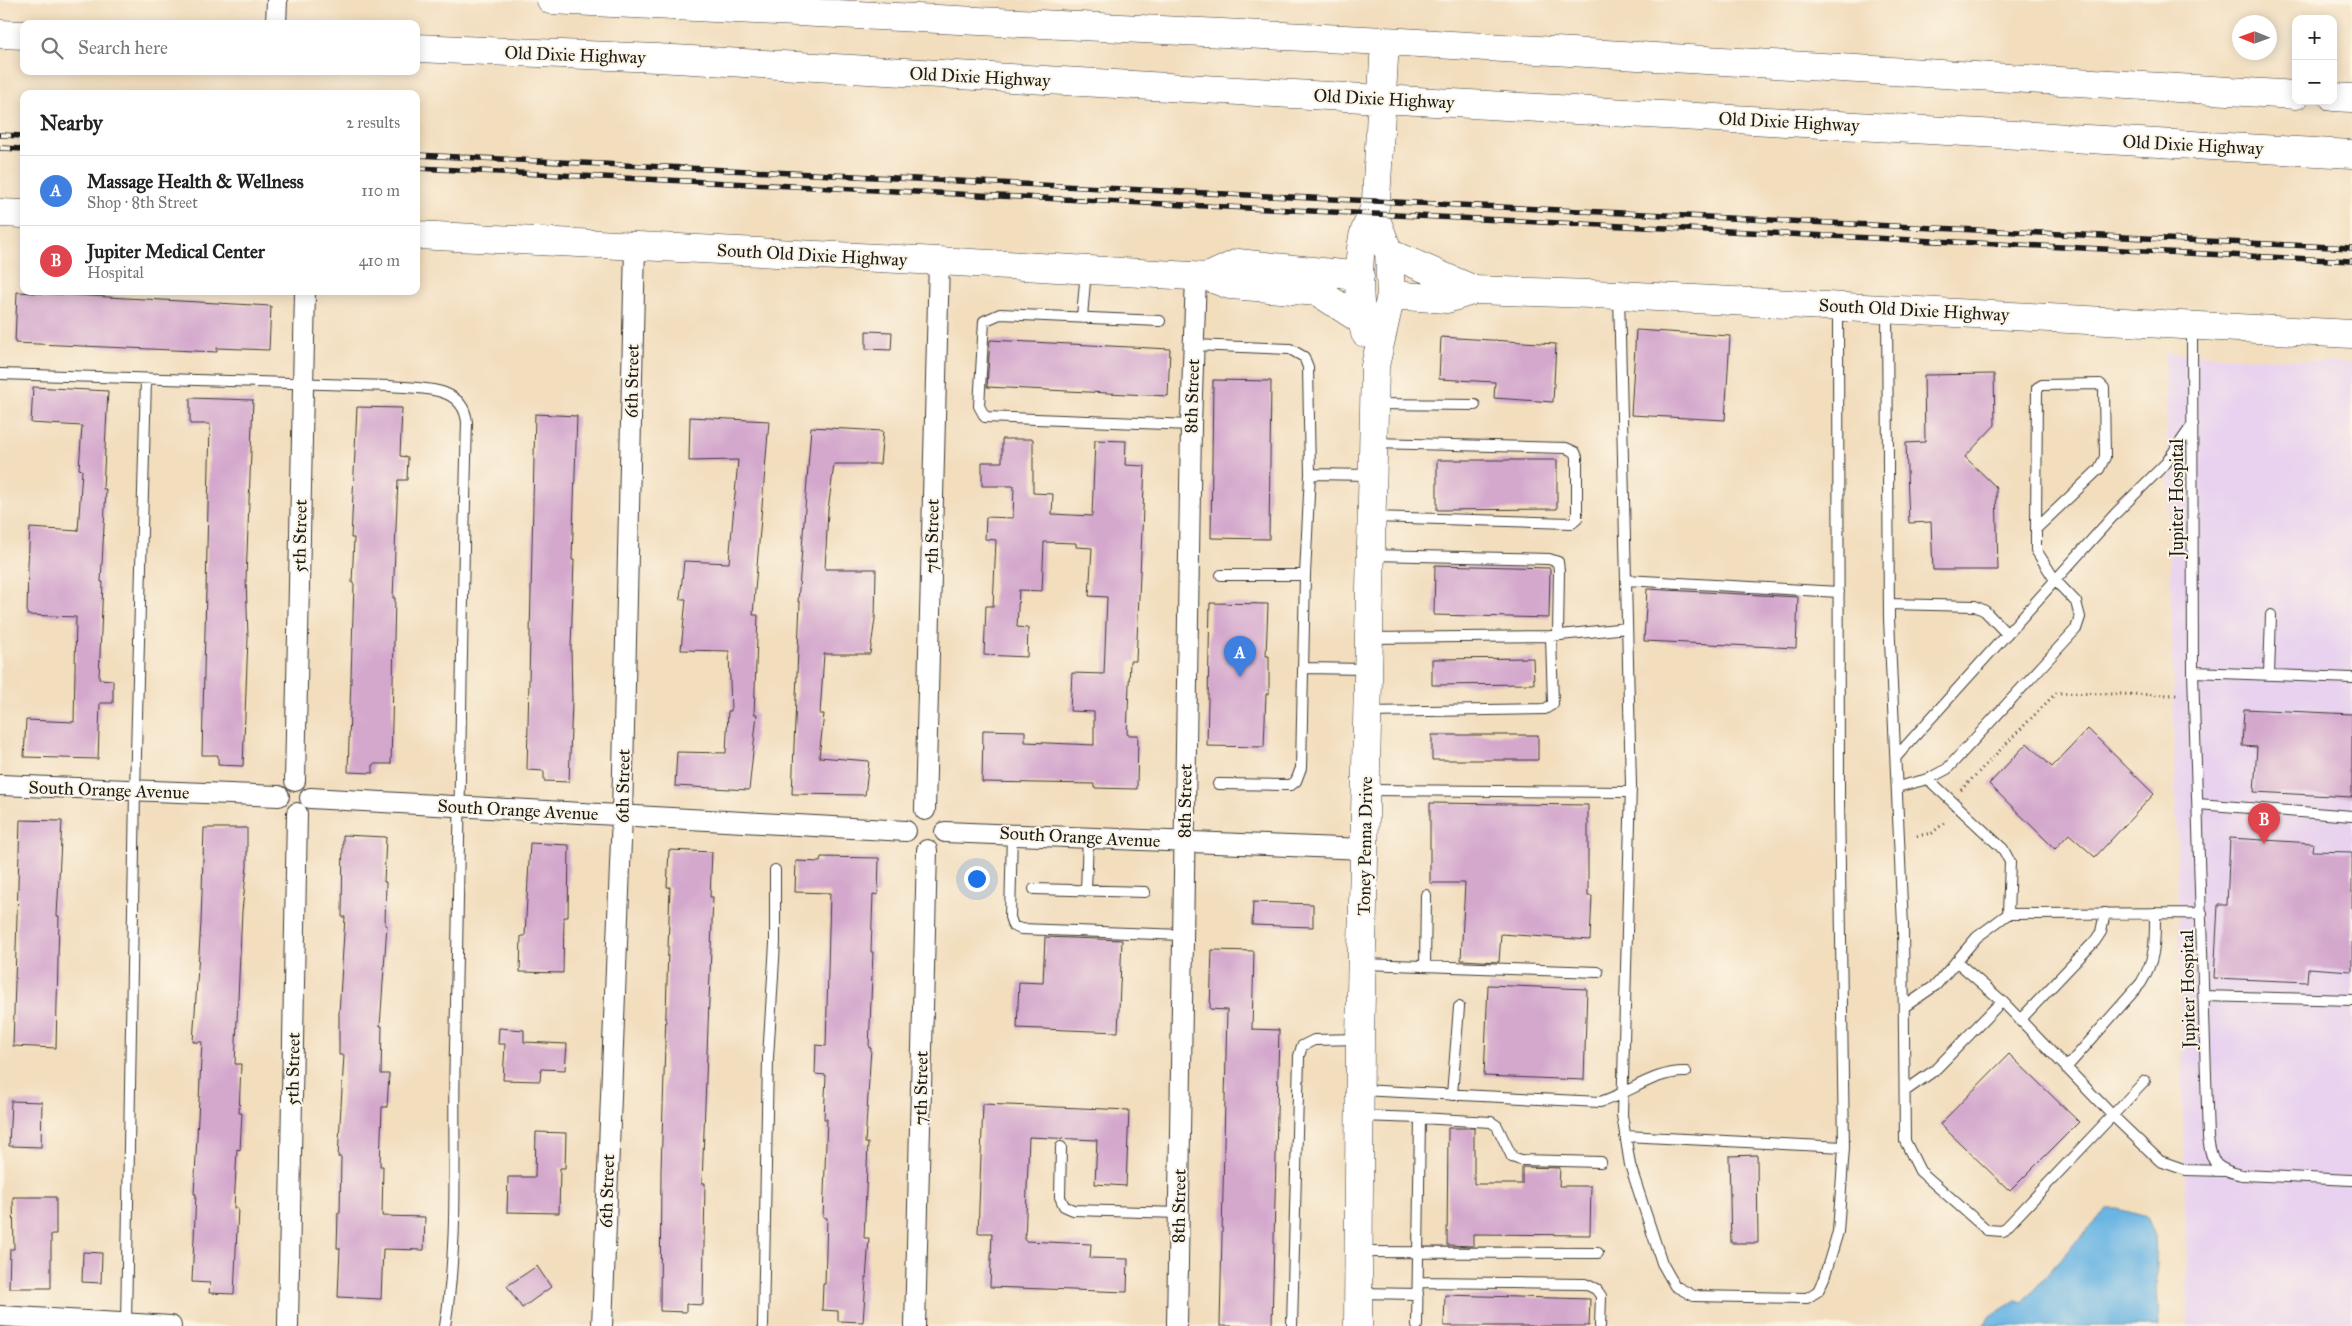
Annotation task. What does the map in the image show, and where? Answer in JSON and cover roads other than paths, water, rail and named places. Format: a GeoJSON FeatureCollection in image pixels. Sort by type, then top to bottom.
{"type":"FeatureCollection","features":[{"type":"Feature","properties":{"kind":"main road"},"geometry":{"type":"LineString","coordinates":[[551,0],[1385,41],[2292,94]]}},
{"type":"Feature","properties":{"kind":"main road"},"geometry":{"type":"LineString","coordinates":[[0,34],[20,35]]}},
{"type":"Feature","properties":{"kind":"main road","name":"Toney Penna Drive"},"geometry":{"type":"LineString","coordinates":[[1375,366],[1361,320],[1360,276],[1363,236],[1374,214],[1385,41]]}},
{"type":"Feature","properties":{"kind":"main road","name":"Old Dixie Highway"},"geometry":{"type":"LineString","coordinates":[[420,48],[657,58],[2352,154]]}},
{"type":"Feature","properties":{"kind":"main road"},"geometry":{"type":"LineString","coordinates":[[2337,97],[2352,98]]}},
{"type":"Feature","properties":{"kind":"main road"},"geometry":{"type":"LineString","coordinates":[[0,213],[20,214]]}},
{"type":"Feature","properties":{"kind":"main road","name":"Toney Penna Drive"},"geometry":{"type":"LineString","coordinates":[[1358,1326],[1360,1038],[1375,366],[1391,295],[1389,253],[1374,214]]}},
{"type":"Feature","properties":{"kind":"main road","name":"South Old Dixie Highway"},"geometry":{"type":"LineString","coordinates":[[420,235],[1202,276],[1230,285],[1318,292],[1361,320]]}},
{"type":"Feature","properties":{"kind":"main road","name":"South Old Dixie Highway"},"geometry":{"type":"LineString","coordinates":[[1389,253],[1475,290]]}},
{"type":"Feature","properties":{"kind":"main road","name":"South Old Dixie Highway"},"geometry":{"type":"LineString","coordinates":[[1202,276],[1238,263],[1360,276]]}},
{"type":"Feature","properties":{"kind":"main road","name":"South Old Dixie Highway"},"geometry":{"type":"LineString","coordinates":[[1391,295],[1447,299],[1475,290],[1618,295],[2352,334]]}},
{"type":"Feature","properties":{"kind":"street"},"geometry":{"type":"LineString","coordinates":[[276,20],[277,0]]}},
{"type":"Feature","properties":{"kind":"street","name":"6th Street"},"geometry":{"type":"LineString","coordinates":[[602,1326],[622,815],[635,246]]}},
{"type":"Feature","properties":{"kind":"street","name":"7th Street"},"geometry":{"type":"LineString","coordinates":[[925,810],[940,261]]}},
{"type":"Feature","properties":{"kind":"street","name":"8th Street"},"geometry":{"type":"LineString","coordinates":[[1178,1326],[1190,425],[1194,345],[1202,276]]}},
{"type":"Feature","properties":{"kind":"street","name":"5th Street"},"geometry":{"type":"LineString","coordinates":[[295,781],[305,295]]}},
{"type":"Feature","properties":{"kind":"street"},"geometry":{"type":"LineString","coordinates":[[295,781],[304,785],[303,806],[284,809],[279,796],[282,787],[295,781]]}},
{"type":"Feature","properties":{"kind":"street","name":"South Orange Avenue"},"geometry":{"type":"LineString","coordinates":[[0,785],[279,796]]}},
{"type":"Feature","properties":{"kind":"street","name":"South Orange Avenue"},"geometry":{"type":"LineString","coordinates":[[303,806],[461,807],[906,831]]}},
{"type":"Feature","properties":{"kind":"street","name":"5th Street"},"geometry":{"type":"LineString","coordinates":[[288,1326],[303,806]]}},
{"type":"Feature","properties":{"kind":"street"},"geometry":{"type":"LineString","coordinates":[[925,810],[932,812],[942,820],[945,832],[941,842],[927,850],[915,847],[907,837],[906,831],[907,824],[914,814],[925,810]]}},
{"type":"Feature","properties":{"kind":"street","name":"South Orange Avenue"},"geometry":{"type":"LineString","coordinates":[[945,832],[1365,849]]}},
{"type":"Feature","properties":{"kind":"street","name":"7th Street"},"geometry":{"type":"LineString","coordinates":[[915,1326],[927,850]]}},
{"type":"Feature","properties":{"kind":"street"},"geometry":{"type":"LineString","coordinates":[[0,1316],[171,1326]]}},
{"type":"Feature","properties":{"kind":"lane"},"geometry":{"type":"LineString","coordinates":[[1082,317],[1086,270]]}},
{"type":"Feature","properties":{"kind":"lane"},"geometry":{"type":"LineString","coordinates":[[1618,295],[1631,792],[1621,1096],[1630,1166],[1662,1263],[1675,1286],[1694,1296],[1808,1298],[1818,1291],[1838,1232],[1844,1147],[1838,306]]}},
{"type":"Feature","properties":{"kind":"lane"},"geometry":{"type":"LineString","coordinates":[[1887,308],[1889,604],[1904,926],[1905,1141],[1920,1170],[1987,1230],[2003,1231],[2145,1081]]}},
{"type":"Feature","properties":{"kind":"lane"},"geometry":{"type":"LineString","coordinates":[[1160,321],[1000,314],[984,321],[979,406],[985,417],[1190,425]]}},
{"type":"Feature","properties":{"kind":"lane","name":"Jupiter Hospital"},"geometry":{"type":"LineString","coordinates":[[2192,324],[2193,672],[2208,1138],[2211,1160],[2224,1171]]}},
{"type":"Feature","properties":{"kind":"lane"},"geometry":{"type":"LineString","coordinates":[[1194,345],[1290,349],[1304,357],[1308,367],[1310,474],[1305,576],[1305,668],[1301,768],[1296,781],[1291,786],[1218,784]]}},
{"type":"Feature","properties":{"kind":"lane"},"geometry":{"type":"LineString","coordinates":[[0,374],[436,390],[452,396],[463,405],[467,422],[462,599],[461,807],[453,1105],[455,1248],[445,1326]]}},
{"type":"Feature","properties":{"kind":"lane"},"geometry":{"type":"LineString","coordinates":[[126,1324],[135,791],[146,379]]}},
{"type":"Feature","properties":{"kind":"lane"},"geometry":{"type":"LineString","coordinates":[[1897,787],[1928,779],[1947,769],[2076,629],[2080,617],[2076,602],[2055,580],[2036,550],[2036,529],[2037,388],[2042,385],[2100,384],[2104,388],[2104,457],[2099,469],[2036,529]]}},
{"type":"Feature","properties":{"kind":"lane"},"geometry":{"type":"LineString","coordinates":[[1374,404],[1475,405]]}},
{"type":"Feature","properties":{"kind":"lane"},"geometry":{"type":"LineString","coordinates":[[1896,757],[2055,580],[2166,463],[2193,424]]}},
{"type":"Feature","properties":{"kind":"lane"},"geometry":{"type":"LineString","coordinates":[[1371,517],[1572,523],[1577,519],[1577,457],[1575,452],[1566,448],[1373,443]]}},
{"type":"Feature","properties":{"kind":"lane"},"geometry":{"type":"LineString","coordinates":[[1310,474],[1372,475]]}},
{"type":"Feature","properties":{"kind":"lane"},"geometry":{"type":"LineString","coordinates":[[1367,712],[1545,709],[1553,704],[1559,570],[1558,562],[1549,559],[1370,555]]}},
{"type":"Feature","properties":{"kind":"lane"},"geometry":{"type":"LineString","coordinates":[[1220,575],[1305,576]]}},
{"type":"Feature","properties":{"kind":"lane"},"geometry":{"type":"LineString","coordinates":[[1626,580],[1839,592]]}},
{"type":"Feature","properties":{"kind":"lane"},"geometry":{"type":"LineString","coordinates":[[1889,604],[1975,606],[1985,611],[2007,634]]}},
{"type":"Feature","properties":{"kind":"lane"},"geometry":{"type":"LineString","coordinates":[[2269,674],[2271,615]]}},
{"type":"Feature","properties":{"kind":"lane"},"geometry":{"type":"LineString","coordinates":[[1368,638],[1555,635],[1627,628]]}},
{"type":"Feature","properties":{"kind":"lane"},"geometry":{"type":"LineString","coordinates":[[1305,668],[1367,669]]}},
{"type":"Feature","properties":{"kind":"lane"},"geometry":{"type":"LineString","coordinates":[[2193,672],[2352,678]]}},
{"type":"Feature","properties":{"kind":"lane"},"geometry":{"type":"LineString","coordinates":[[1928,779],[2003,849],[2011,868],[2008,914]]}},
{"type":"Feature","properties":{"kind":"lane"},"geometry":{"type":"LineString","coordinates":[[1366,790],[1631,792]]}},
{"type":"Feature","properties":{"kind":"lane"},"geometry":{"type":"LineString","coordinates":[[2198,804],[2352,816]]}},
{"type":"Feature","properties":{"kind":"lane"},"geometry":{"type":"LineString","coordinates":[[1012,834],[1010,917],[1013,926],[1022,929],[1183,935]]}},
{"type":"Feature","properties":{"kind":"lane"},"geometry":{"type":"LineString","coordinates":[[1086,891],[1088,837]]}},
{"type":"Feature","properties":{"kind":"lane"},"geometry":{"type":"LineString","coordinates":[[764,1326],[768,1058],[776,870]]}},
{"type":"Feature","properties":{"kind":"lane"},"geometry":{"type":"LineString","coordinates":[[1034,889],[1145,892]]}},
{"type":"Feature","properties":{"kind":"lane"},"geometry":{"type":"LineString","coordinates":[[1425,966],[1426,895]]}},
{"type":"Feature","properties":{"kind":"lane"},"geometry":{"type":"LineString","coordinates":[[2066,1068],[2141,983],[2150,969],[2155,954],[2155,913]]}},
{"type":"Feature","properties":{"kind":"lane"},"geometry":{"type":"LineString","coordinates":[[1904,1007],[1936,984],[1977,937],[2008,914],[2202,913]]}},
{"type":"Feature","properties":{"kind":"lane"},"geometry":{"type":"LineString","coordinates":[[2020,1020],[2095,941],[2101,932],[2105,914]]}},
{"type":"Feature","properties":{"kind":"lane"},"geometry":{"type":"LineString","coordinates":[[1956,961],[2002,1001],[2112,1116],[2160,1161],[2186,1170],[2224,1171],[2242,1175],[2352,1180]]}},
{"type":"Feature","properties":{"kind":"lane"},"geometry":{"type":"LineString","coordinates":[[1362,964],[1598,972]]}},
{"type":"Feature","properties":{"kind":"lane"},"geometry":{"type":"LineString","coordinates":[[2204,996],[2352,1000]]}},
{"type":"Feature","properties":{"kind":"lane"},"geometry":{"type":"LineString","coordinates":[[1905,1091],[1935,1070],[2002,1001]]}},
{"type":"Feature","properties":{"kind":"lane"},"geometry":{"type":"LineString","coordinates":[[1452,1095],[1459,1007]]}},
{"type":"Feature","properties":{"kind":"lane"},"geometry":{"type":"LineString","coordinates":[[1292,1326],[1299,1056],[1302,1046],[1314,1040],[1360,1038]]}},
{"type":"Feature","properties":{"kind":"lane"},"geometry":{"type":"LineString","coordinates":[[1359,1103],[1452,1095],[1600,1102],[1621,1096],[1656,1076],[1671,1071],[1686,1072]]}},
{"type":"Feature","properties":{"kind":"lane"},"geometry":{"type":"LineString","coordinates":[[1359,1103],[1420,1118],[1491,1122],[1497,1126],[1512,1157],[1521,1160],[1601,1162]]}},
{"type":"Feature","properties":{"kind":"lane"},"geometry":{"type":"LineString","coordinates":[[1417,1326],[1420,1118]]}},
{"type":"Feature","properties":{"kind":"lane"},"geometry":{"type":"LineString","coordinates":[[1625,1136],[1844,1147]]}},
{"type":"Feature","properties":{"kind":"lane"},"geometry":{"type":"LineString","coordinates":[[1061,1147],[1060,1197],[1064,1206],[1073,1210],[1179,1213]]}},
{"type":"Feature","properties":{"kind":"lane"},"geometry":{"type":"LineString","coordinates":[[1358,1252],[1598,1253]]}},
{"type":"Feature","properties":{"kind":"lane"},"geometry":{"type":"LineString","coordinates":[[1418,1282],[1585,1284],[1596,1289],[1601,1296],[1600,1326]]}},
{"type":"Feature","properties":{"kind":"lane"},"geometry":{"type":"LineString","coordinates":[[1358,1293],[1418,1294]]}},
{"type":"Feature","properties":{"kind":"water"},"geometry":{"type":"Polygon","coordinates":[[[2108,1209],[2118,1209],[2147,1217],[2155,1236],[2159,1326],[1983,1326],[1990,1316],[2016,1300],[2023,1302],[2108,1209]]]}},
{"type":"Feature","properties":{"kind":"railway"},"geometry":{"type":"LineString","coordinates":[[0,135],[20,136]]}},
{"type":"Feature","properties":{"kind":"railway"},"geometry":{"type":"LineString","coordinates":[[0,148],[20,149]]}},
{"type":"Feature","properties":{"kind":"railway"},"geometry":{"type":"LineString","coordinates":[[420,155],[2352,248]]}},
{"type":"Feature","properties":{"kind":"railway"},"geometry":{"type":"LineString","coordinates":[[420,168],[2352,261]]}},
{"type":"Feature","properties":{"kind":"place","name":"Massage Health & Wellness"},"geometry":{"type":"Point","coordinates":[1240,677]}},
{"type":"Feature","properties":{"kind":"place","name":"Jupiter Medical Center"},"geometry":{"type":"Point","coordinates":[2264,844]}}]}
